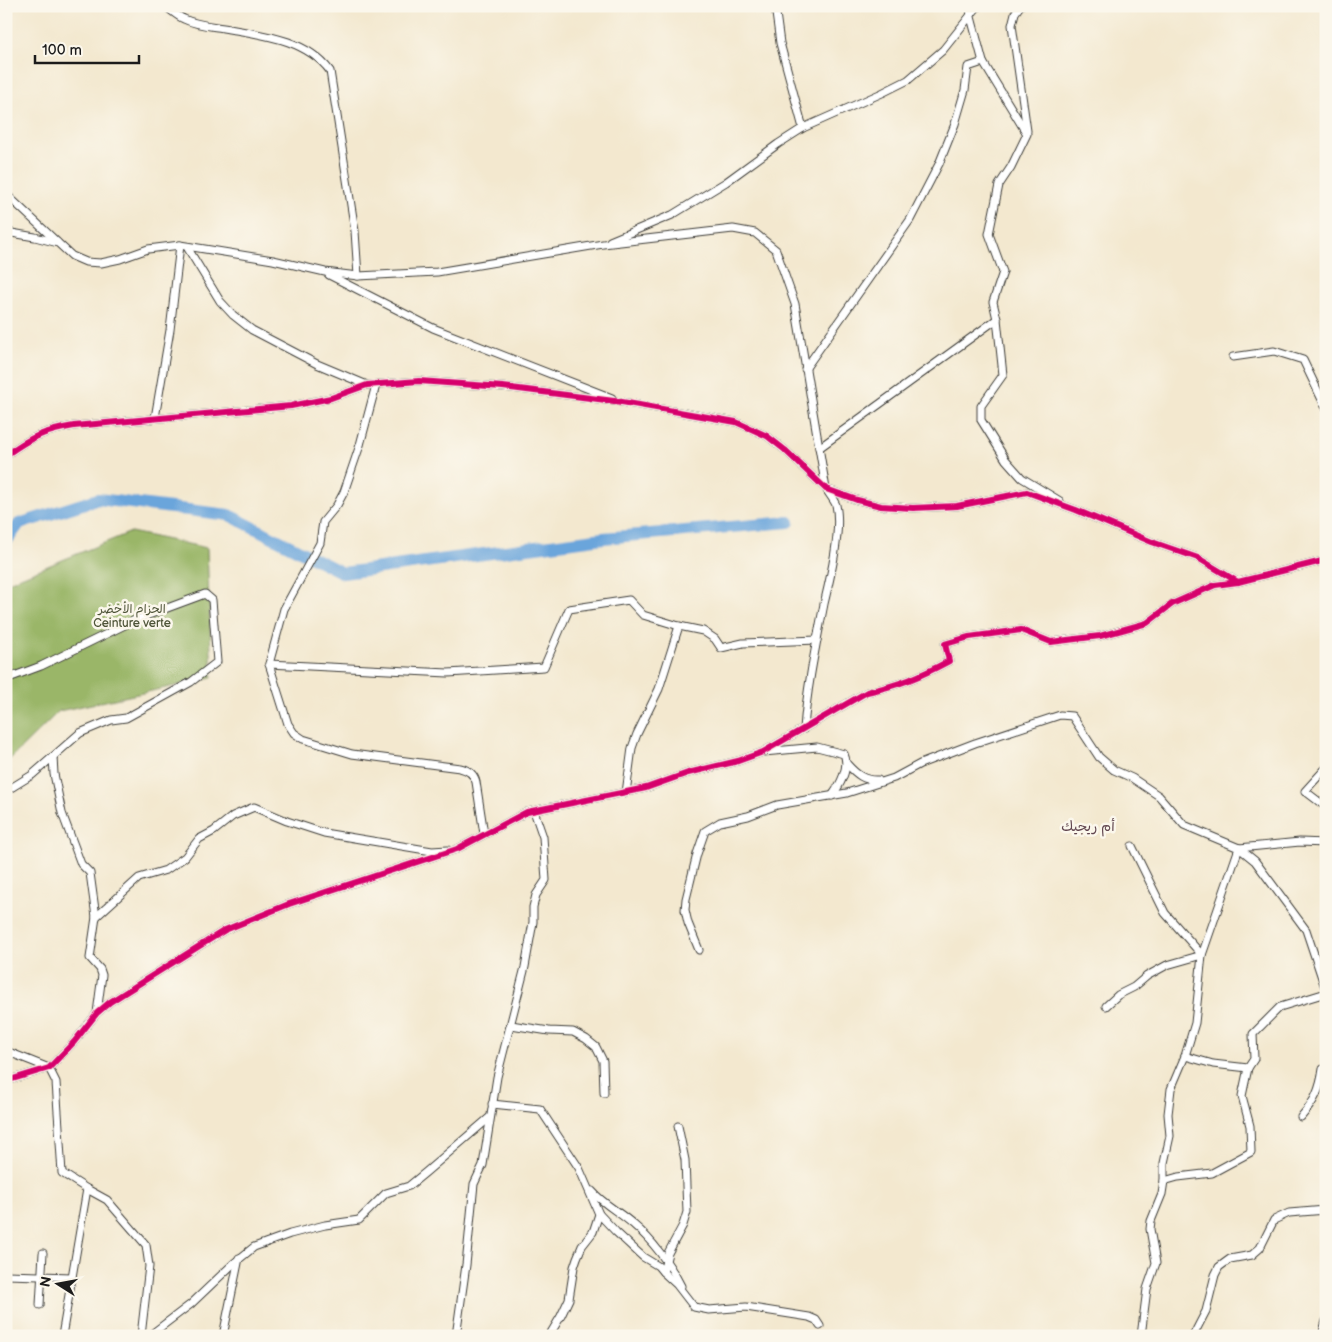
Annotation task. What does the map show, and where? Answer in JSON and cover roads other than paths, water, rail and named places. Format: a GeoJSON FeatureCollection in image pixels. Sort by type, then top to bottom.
{"type":"FeatureCollection","features":[{"type":"Feature","properties":{"kind":"street"},"geometry":{"type":"LineString","coordinates":[[165,6],[184,19],[209,26],[287,41],[307,50],[324,62],[330,71],[355,231],[358,276]]}},
{"type":"Feature","properties":{"kind":"street"},"geometry":{"type":"LineString","coordinates":[[775,6],[780,43],[803,128]]}},
{"type":"Feature","properties":{"kind":"street"},"geometry":{"type":"LineString","coordinates":[[970,6],[971,17],[983,62],[1027,134]]}},
{"type":"Feature","properties":{"kind":"street"},"geometry":{"type":"LineString","coordinates":[[603,244],[672,215],[726,182],[803,128],[882,94],[908,80],[943,50],[978,6]]}},
{"type":"Feature","properties":{"kind":"street"},"geometry":{"type":"LineString","coordinates":[[1020,6],[1015,13],[1012,26],[1027,134],[1000,185],[989,234],[1003,272],[993,302],[997,319],[1003,375],[982,406],[981,420],[1006,460],[1022,478],[1076,510]]}},
{"type":"Feature","properties":{"kind":"street"},"geometry":{"type":"LineString","coordinates":[[805,369],[910,220],[939,164],[955,124],[968,67],[983,62]]}},
{"type":"Feature","properties":{"kind":"street"},"geometry":{"type":"LineString","coordinates":[[6,194],[72,256],[86,262],[101,263],[120,259],[148,249],[184,246],[273,260],[324,272],[358,276],[437,272],[603,244],[733,229],[755,233],[776,250],[795,304],[826,489]]}},
{"type":"Feature","properties":{"kind":"street"},"geometry":{"type":"LineString","coordinates":[[6,232],[58,243]]}},
{"type":"Feature","properties":{"kind":"street"},"geometry":{"type":"LineString","coordinates":[[184,246],[220,301],[233,315],[252,330],[317,364],[366,385]]}},
{"type":"Feature","properties":{"kind":"street"},"geometry":{"type":"LineString","coordinates":[[155,418],[184,246]]}},
{"type":"Feature","properties":{"kind":"street"},"geometry":{"type":"LineString","coordinates":[[324,272],[433,328],[622,402]]}},
{"type":"Feature","properties":{"kind":"street"},"geometry":{"type":"LineString","coordinates":[[819,448],[997,319]]}},
{"type":"Feature","properties":{"kind":"street"},"geometry":{"type":"LineString","coordinates":[[1233,357],[1274,351],[1303,360],[1326,408]]}},
{"type":"Feature","properties":{"kind":"street"},"geometry":{"type":"LineString","coordinates":[[6,455],[26,440],[48,431],[74,426],[291,406],[331,398],[366,385],[419,381],[503,387],[622,402],[736,422],[767,436],[779,445],[826,489],[836,504],[837,520],[833,560],[817,640],[804,729]]}},
{"type":"Feature","properties":{"kind":"street"},"geometry":{"type":"LineString","coordinates":[[376,385],[360,445],[344,492],[337,506],[323,522],[320,543],[284,609],[269,664],[288,724],[294,733],[303,739],[352,754],[460,768],[469,771],[476,782],[484,834]]}},
{"type":"Feature","properties":{"kind":"street"},"geometry":{"type":"LineString","coordinates":[[826,489],[881,506],[913,508],[957,506],[1027,492],[1076,510],[1121,530],[1198,558],[1238,582]]}},
{"type":"Feature","properties":{"kind":"street"},"geometry":{"type":"LineString","coordinates":[[6,1081],[49,1068],[74,1042],[97,1013],[110,1002],[225,930],[289,904],[457,849],[527,812],[646,788],[688,773],[738,761],[763,752],[787,736],[804,729],[867,692],[915,679],[949,661],[945,644],[969,636],[1022,630],[1052,642],[1100,636],[1147,623],[1172,604],[1214,585],[1238,582],[1326,560]]}},
{"type":"Feature","properties":{"kind":"street"},"geometry":{"type":"LineString","coordinates":[[6,679],[41,666],[135,620],[205,594],[212,600],[216,662],[191,682],[126,718],[111,720],[80,734],[32,776],[6,791]]}},
{"type":"Feature","properties":{"kind":"street"},"geometry":{"type":"LineString","coordinates":[[269,664],[448,673],[544,667],[568,609],[629,600],[643,615],[679,626],[703,630],[715,639],[721,648],[743,643],[817,640]]}},
{"type":"Feature","properties":{"kind":"street"},"geometry":{"type":"LineString","coordinates":[[626,793],[632,748],[642,722],[659,689],[679,626]]}},
{"type":"Feature","properties":{"kind":"street"},"geometry":{"type":"LineString","coordinates":[[699,950],[685,910],[697,854],[705,831],[720,822],[748,816],[777,805],[832,796],[894,778],[920,764],[1049,718],[1060,715],[1072,716],[1099,757],[1114,770],[1132,778],[1159,796],[1184,824],[1239,848],[1255,861],[1306,930],[1326,992],[1280,1007],[1253,1034],[1254,1059],[1248,1068],[1242,1096],[1250,1126],[1251,1152],[1212,1173],[1178,1177],[1164,1181]]}},
{"type":"Feature","properties":{"kind":"street"},"geometry":{"type":"LineString","coordinates":[[763,752],[807,748],[827,749],[844,754],[847,764],[861,778],[870,780],[894,778]]}},
{"type":"Feature","properties":{"kind":"street"},"geometry":{"type":"LineString","coordinates":[[53,757],[57,793],[62,813],[81,864],[90,873],[96,917],[90,958],[100,969],[102,975],[97,1013]]}},
{"type":"Feature","properties":{"kind":"street"},"geometry":{"type":"LineString","coordinates":[[832,796],[843,777],[847,764]]}},
{"type":"Feature","properties":{"kind":"street"},"geometry":{"type":"LineString","coordinates":[[1326,768],[1305,791],[1326,807]]}},
{"type":"Feature","properties":{"kind":"street"},"geometry":{"type":"LineString","coordinates":[[96,917],[139,878],[166,870],[186,857],[199,839],[214,831],[233,816],[254,807],[287,821],[324,833],[432,851],[457,849]]}},
{"type":"Feature","properties":{"kind":"street"},"geometry":{"type":"LineString","coordinates":[[456,1336],[466,1265],[474,1184],[483,1165],[489,1118],[497,1078],[525,967],[533,922],[533,907],[536,895],[546,880],[543,838],[534,811]]}},
{"type":"Feature","properties":{"kind":"street"},"geometry":{"type":"LineString","coordinates":[[1239,848],[1300,842],[1326,843]]}},
{"type":"Feature","properties":{"kind":"street"},"geometry":{"type":"LineString","coordinates":[[1132,846],[1165,913],[1202,955]]}},
{"type":"Feature","properties":{"kind":"street"},"geometry":{"type":"LineString","coordinates":[[1141,1336],[1147,1289],[1156,1263],[1150,1229],[1151,1221],[1162,1194],[1164,1181],[1164,1162],[1170,1136],[1168,1114],[1171,1089],[1185,1056],[1195,1023],[1202,955],[1239,848]]}},
{"type":"Feature","properties":{"kind":"street"},"geometry":{"type":"LineString","coordinates":[[1106,1006],[1118,995],[1134,987],[1147,976],[1167,965],[1202,955]]}},
{"type":"Feature","properties":{"kind":"street"},"geometry":{"type":"LineString","coordinates":[[511,1025],[549,1031],[573,1032],[586,1039],[596,1047],[603,1061],[604,1093]]}},
{"type":"Feature","properties":{"kind":"street"},"geometry":{"type":"LineString","coordinates":[[6,1051],[49,1068],[55,1079],[62,1173],[107,1200],[146,1245],[149,1266],[141,1336]]}},
{"type":"Feature","properties":{"kind":"street"},"geometry":{"type":"LineString","coordinates":[[1185,1056],[1213,1064],[1248,1068]]}},
{"type":"Feature","properties":{"kind":"street"},"geometry":{"type":"LineString","coordinates":[[1301,1117],[1312,1104],[1320,1087],[1323,1069],[1326,1068]]}},
{"type":"Feature","properties":{"kind":"street"},"geometry":{"type":"LineString","coordinates":[[492,1104],[540,1109],[580,1168],[599,1214],[623,1238],[663,1272],[694,1307],[709,1310],[746,1307],[809,1317],[816,1320],[820,1326]]}},
{"type":"Feature","properties":{"kind":"street"},"geometry":{"type":"LineString","coordinates":[[149,1336],[191,1304],[239,1258],[254,1247],[290,1234],[325,1225],[359,1220],[386,1193],[409,1186],[489,1118]]}},
{"type":"Feature","properties":{"kind":"street"},"geometry":{"type":"LineString","coordinates":[[663,1272],[668,1253],[687,1212],[685,1160],[678,1126]]}},
{"type":"Feature","properties":{"kind":"street"},"geometry":{"type":"LineString","coordinates":[[587,1185],[600,1201],[643,1233],[677,1277],[687,1298]]}},
{"type":"Feature","properties":{"kind":"street"},"geometry":{"type":"LineString","coordinates":[[62,1336],[87,1189]]}},
{"type":"Feature","properties":{"kind":"street"},"geometry":{"type":"LineString","coordinates":[[1193,1336],[1206,1311],[1215,1275],[1219,1267],[1230,1259],[1252,1255],[1260,1248],[1274,1220],[1289,1213],[1326,1210]]}},
{"type":"Feature","properties":{"kind":"street"},"geometry":{"type":"LineString","coordinates":[[549,1336],[569,1299],[577,1258],[582,1246],[594,1232],[599,1214]]}},
{"type":"Feature","properties":{"kind":"street"},"geometry":{"type":"LineString","coordinates":[[40,1306],[43,1253]]}},
{"type":"Feature","properties":{"kind":"street"},"geometry":{"type":"LineString","coordinates":[[223,1336],[239,1258]]}},
{"type":"Feature","properties":{"kind":"street"},"geometry":{"type":"LineString","coordinates":[[7,1275],[72,1277]]}},
{"type":"Feature","properties":{"kind":"street"},"geometry":{"type":"LineString","coordinates":[[1322,1336],[1326,1321]]}},
{"type":"Feature","properties":{"kind":"waterway"},"geometry":{"type":"LineString","coordinates":[[6,542],[19,524],[98,499],[229,515],[343,573],[603,538],[789,522]]}},
{"type":"Feature","properties":{"kind":"district","name":"أم ريجيك"},"geometry":{"type":"Point","coordinates":[1088,826]}},
{"type":"Feature","properties":{"kind":"park label","name":"الحزام الأخضر Ceinture verte"},"geometry":{"type":"Point","coordinates":[132,616]}}]}
